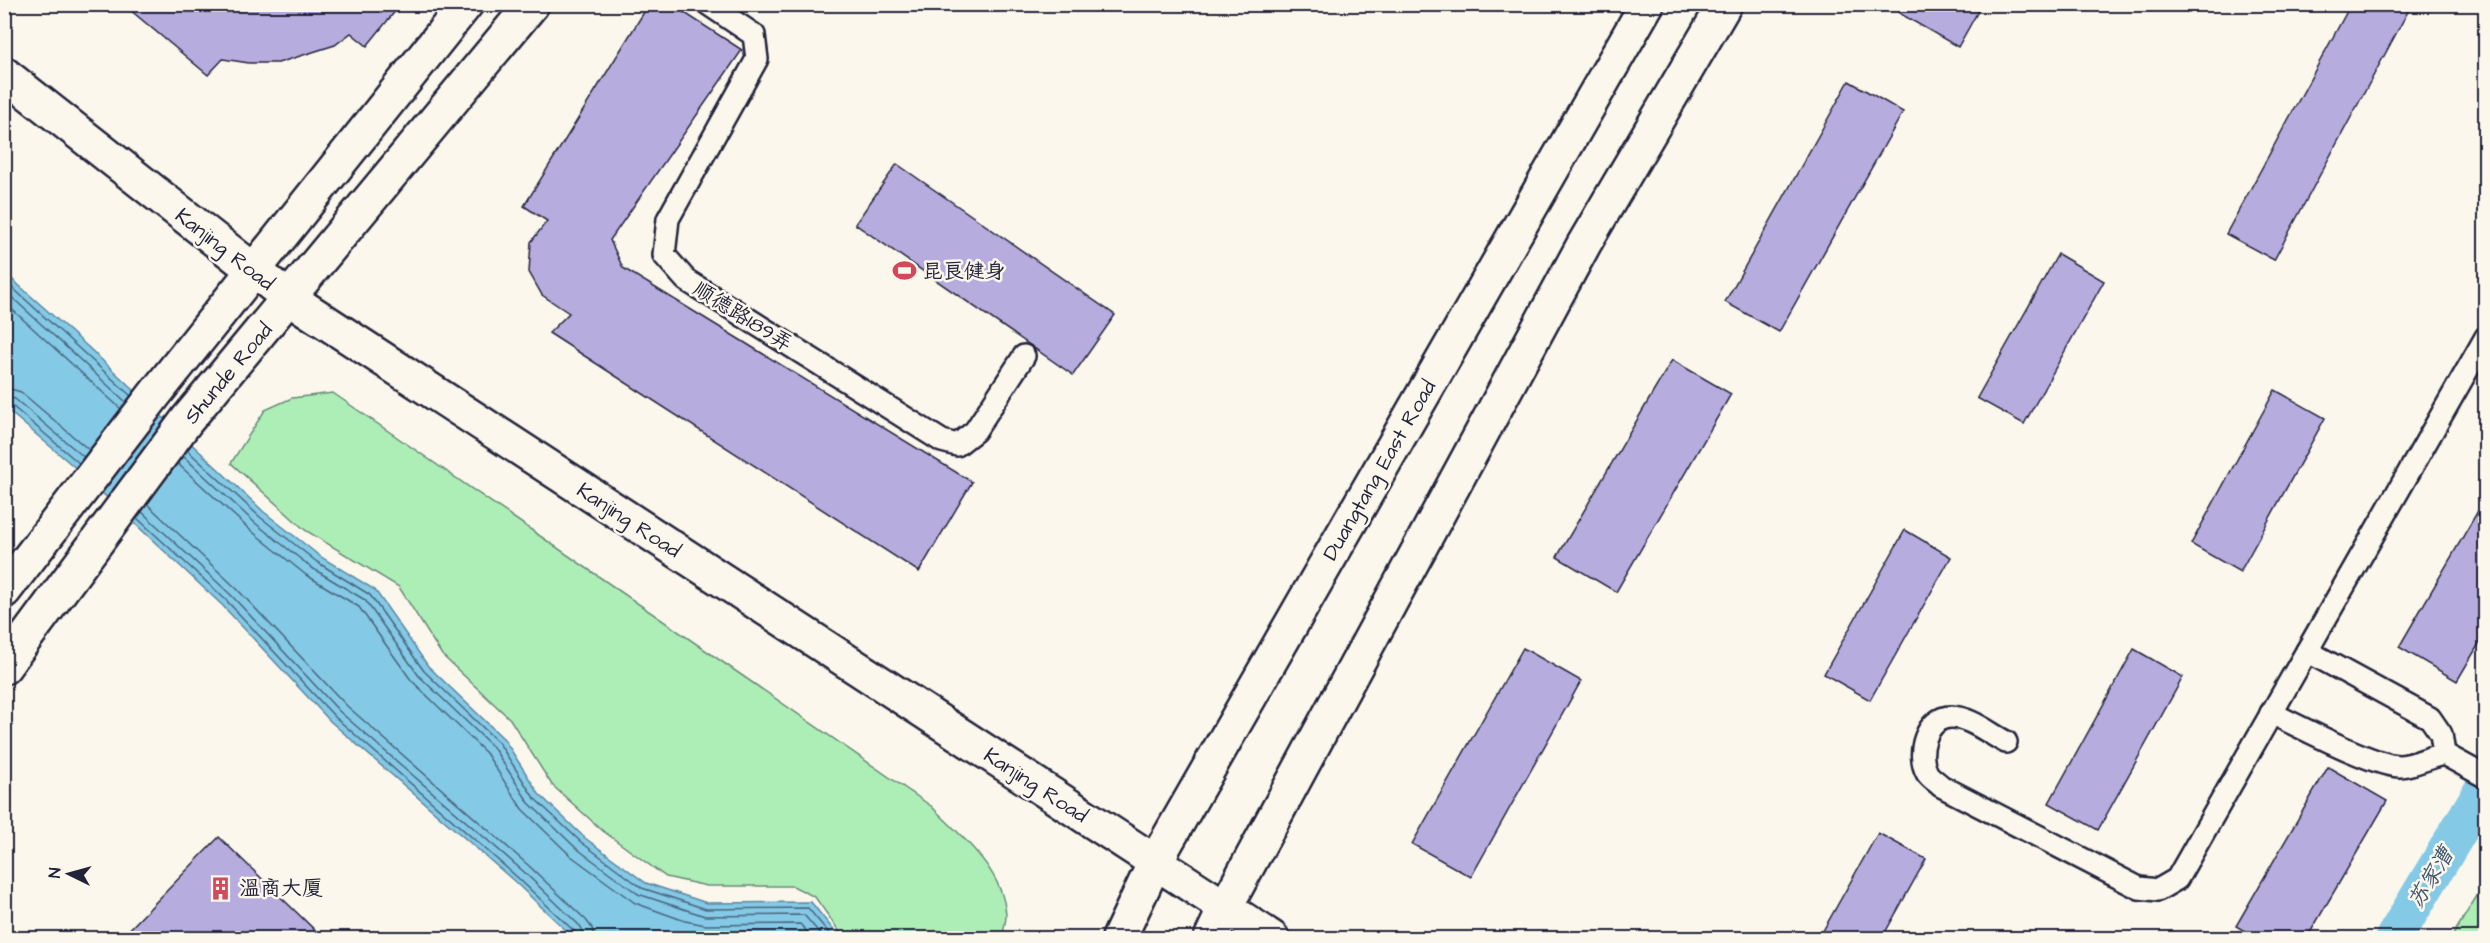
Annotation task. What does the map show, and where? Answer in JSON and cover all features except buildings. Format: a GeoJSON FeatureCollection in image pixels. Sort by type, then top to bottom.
{"type":"FeatureCollection","features":[{"type":"Feature","properties":{"kind":"main road","name":"Shunde Road"},"geometry":{"type":"LineString","coordinates":[[4,591],[155,394],[466,4]]}},
{"type":"Feature","properties":{"kind":"main road","name":"Shunde Road"},"geometry":{"type":"LineString","coordinates":[[4,668],[188,420],[532,4]]}},
{"type":"Feature","properties":{"kind":"main road","name":"Duangtang East Road"},"geometry":{"type":"LineString","coordinates":[[1119,939],[1155,862],[1647,4]]}},
{"type":"Feature","properties":{"kind":"main road"},"geometry":{"type":"LineString","coordinates":[[1211,939],[1225,908],[1584,244],[1725,4]]}},
{"type":"Feature","properties":{"kind":"main road","name":"Kanjing Road"},"geometry":{"type":"LineString","coordinates":[[4,74],[253,272],[289,298],[1272,939]]}},
{"type":"Feature","properties":{"kind":"lane","name":"顺德路189弄"},"geometry":{"type":"LineString","coordinates":[[708,4],[754,35],[757,59],[668,219],[664,255],[686,280],[942,441],[957,445],[975,431],[1024,356]]}},
{"type":"Feature","properties":{"kind":"lane"},"geometry":{"type":"LineString","coordinates":[[2007,742],[1967,721],[1952,717],[1939,718],[1930,727],[1925,740],[1924,757],[1927,773],[1941,786],[2139,888],[2158,890],[2177,879],[2486,337]]}},
{"type":"Feature","properties":{"kind":"lane"},"geometry":{"type":"LineString","coordinates":[[2307,651],[2430,718],[2441,734],[2444,754]]}},
{"type":"Feature","properties":{"kind":"lane"},"geometry":{"type":"LineString","coordinates":[[2271,713],[2378,762],[2398,766],[2414,764],[2444,754],[2486,777]]}},
{"type":"Feature","properties":{"kind":"green space"},"geometry":{"type":"Polygon","coordinates":[[[333,393],[931,806],[989,868],[1003,898],[1006,921],[1002,938],[844,938],[815,897],[793,886],[707,886],[666,877],[603,831],[552,785],[510,719],[442,655],[399,587],[305,530],[231,463],[265,410],[292,398],[333,393]]]}},
{"type":"Feature","properties":{"kind":"green space"},"geometry":{"type":"Polygon","coordinates":[[[2485,883],[2485,938],[2451,938],[2485,883]]]}},
{"type":"Feature","properties":{"kind":"water"},"geometry":{"type":"Polygon","coordinates":[[[4,272],[88,347],[264,512],[321,557],[375,590],[428,666],[504,739],[539,794],[585,838],[646,883],[707,903],[811,902],[840,938],[574,938],[514,881],[331,722],[222,605],[71,464],[5,408],[4,272]]]}},
{"type":"Feature","properties":{"kind":"waterway","name":"苏家漕"},"geometry":{"type":"LineString","coordinates":[[2394,938],[2486,785]]}},
{"type":"Feature","properties":{"kind":"place","name":"昆良健身"},"geometry":{"type":"Point","coordinates":[904,271]}},
{"type":"Feature","properties":{"kind":"place","name":"温商大厦"},"geometry":{"type":"Point","coordinates":[221,888]}}]}
